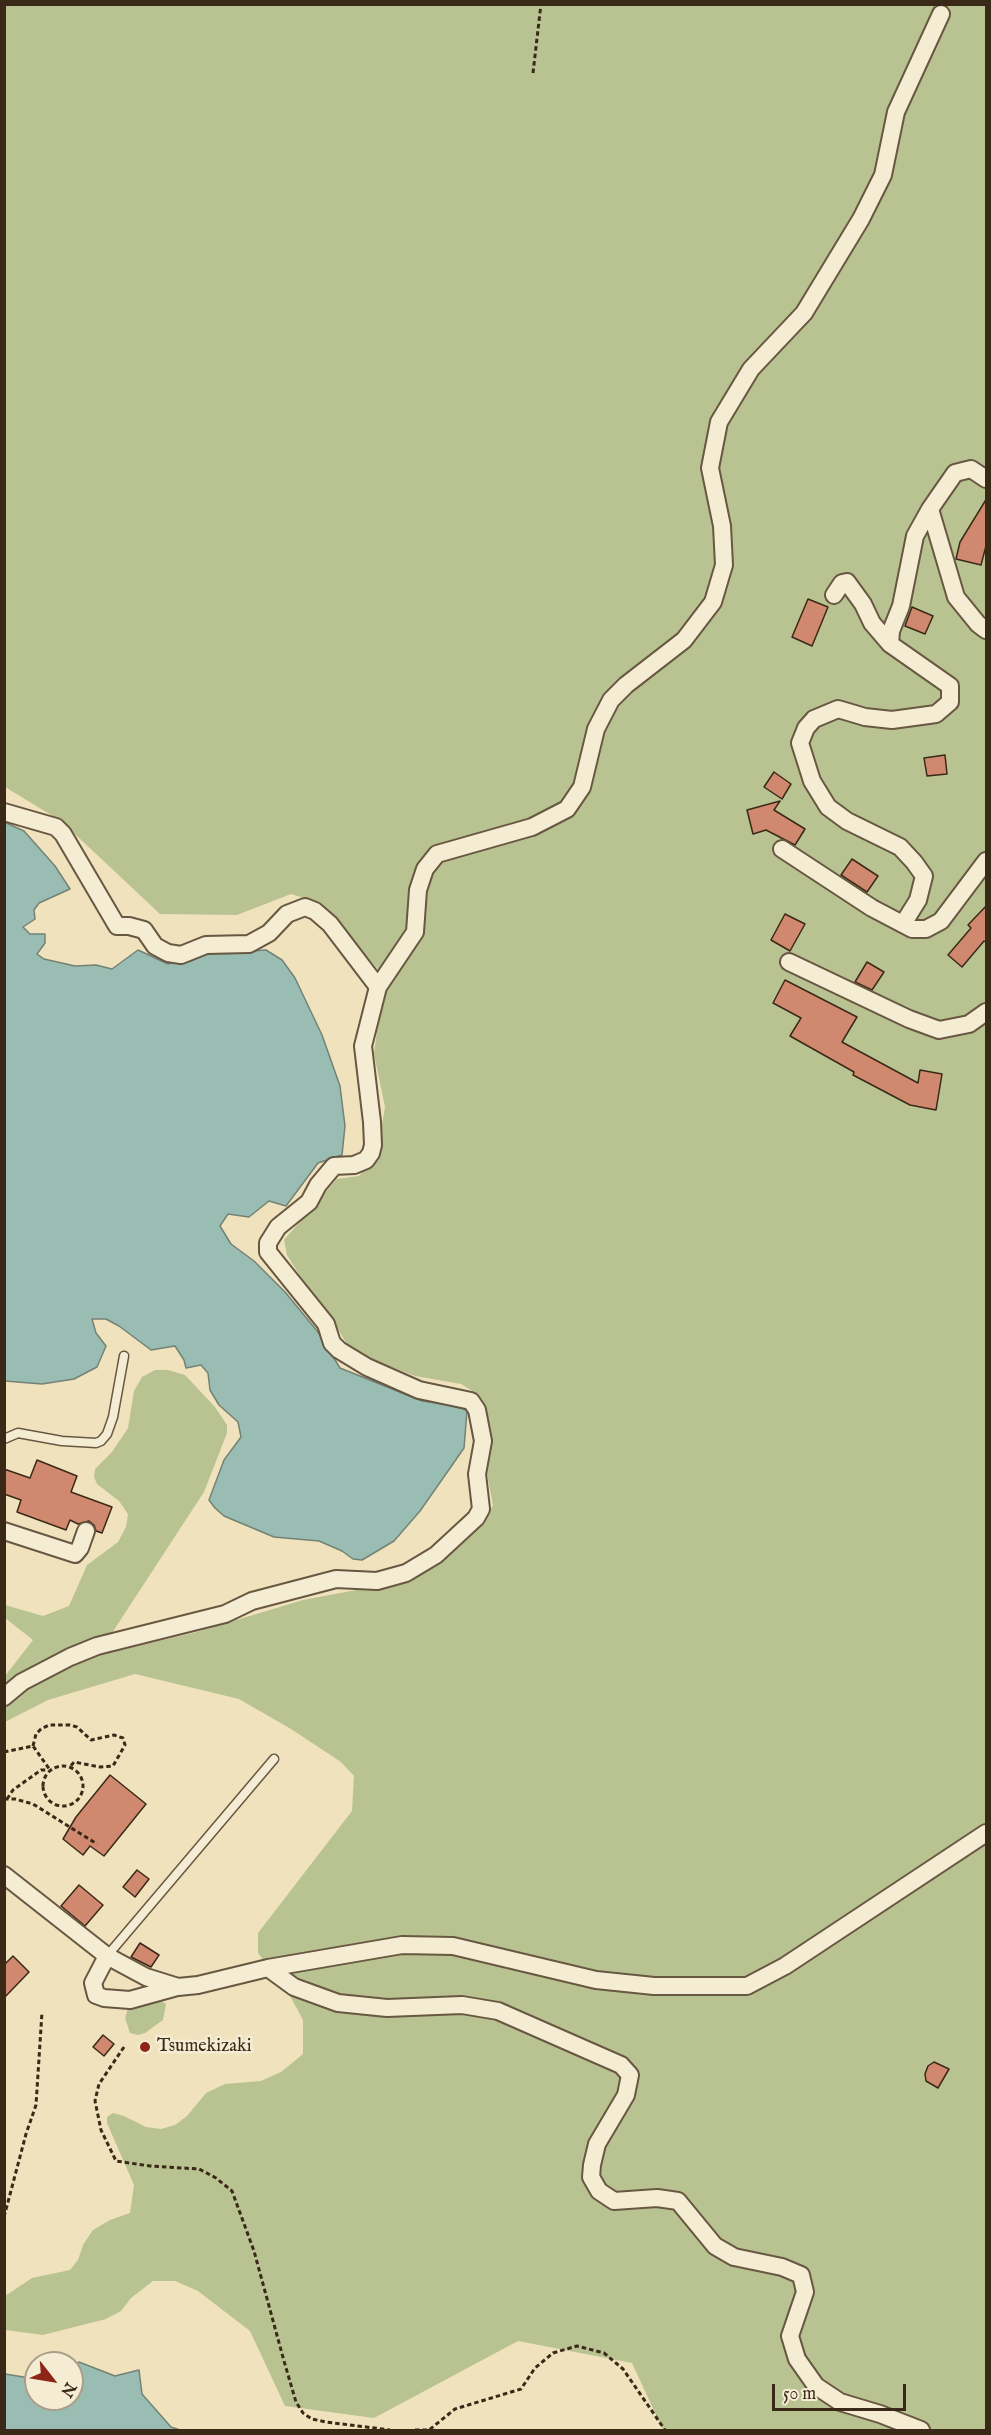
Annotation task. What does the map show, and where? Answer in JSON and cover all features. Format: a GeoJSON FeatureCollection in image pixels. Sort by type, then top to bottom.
{"type":"FeatureCollection","features":[{"type":"Feature","properties":{"kind":"street"},"geometry":{"type":"LineString","coordinates":[[4,1697],[22,1682],[97,1646],[225,1614],[252,1601],[336,1579],[377,1581],[406,1573],[436,1555],[476,1518],[481,1509],[477,1474],[483,1441],[477,1410],[471,1401],[419,1390],[339,1350],[332,1343],[326,1324],[268,1252],[268,1243],[278,1227],[309,1202],[318,1185],[334,1166],[354,1165],[366,1160],[371,1153],[372,1122],[363,1046],[378,987],[415,932],[418,890],[426,868],[437,854],[532,827],[567,809],[582,787],[596,729],[611,700],[626,685],[684,640],[713,602],[724,565],[722,526],[710,468],[719,422],[751,369],[804,313],[861,219],[883,174],[896,112],[941,14]]}},
{"type":"Feature","properties":{"kind":"street"},"geometry":{"type":"LineString","coordinates":[[890,644],[891,631],[901,606],[915,536],[930,509],[955,473],[971,469],[987,479]]}},
{"type":"Feature","properties":{"kind":"street"},"geometry":{"type":"LineString","coordinates":[[930,509],[956,597],[978,624],[987,630]]}},
{"type":"Feature","properties":{"kind":"street"},"geometry":{"type":"LineString","coordinates":[[834,595],[842,583],[848,582],[863,604],[872,623],[890,644],[950,686],[950,702],[936,714],[892,720],[865,717],[838,709],[814,719],[806,728],[800,743],[812,781],[828,807],[847,821],[900,847],[924,876],[918,900],[903,924]]}},
{"type":"Feature","properties":{"kind":"street"},"geometry":{"type":"LineString","coordinates":[[4,812],[56,827],[63,834],[117,926],[144,930],[155,946],[168,953],[181,955],[206,945],[249,944],[269,933],[288,914],[305,907],[315,911],[330,924],[378,987]]}},
{"type":"Feature","properties":{"kind":"street"},"geometry":{"type":"LineString","coordinates":[[782,849],[872,908],[912,929],[926,929],[941,921],[987,861]]}},
{"type":"Feature","properties":{"kind":"street"},"geometry":{"type":"LineString","coordinates":[[789,962],[909,1019],[939,1030],[969,1024],[987,1012]]}},
{"type":"Feature","properties":{"kind":"street"},"geometry":{"type":"LineString","coordinates":[[4,1532],[75,1554],[80,1548],[86,1531]]}},
{"type":"Feature","properties":{"kind":"street"},"geometry":{"type":"LineString","coordinates":[[107,1956],[93,1983],[96,1995],[121,2001],[178,1986],[198,1985],[268,1968],[402,1945],[453,1946],[596,1980],[654,1986],[747,1986],[785,1966],[987,1833]]}},
{"type":"Feature","properties":{"kind":"street"},"geometry":{"type":"LineString","coordinates":[[4,1875],[107,1956],[146,1977],[178,1986]]}},
{"type":"Feature","properties":{"kind":"street"},"geometry":{"type":"LineString","coordinates":[[268,1968],[294,1987],[338,2003],[387,2008],[462,2005],[498,2012],[621,2065],[630,2075],[626,2096],[597,2144],[592,2165],[591,2177],[599,2191],[614,2201],[657,2198],[678,2201],[715,2246],[734,2257],[782,2267],[801,2275],[805,2292],[790,2336],[797,2360],[816,2386],[840,2402],[921,2430]]}},
{"type":"Feature","properties":{"kind":"lane"},"geometry":{"type":"LineString","coordinates":[[4,1439],[18,1433],[62,1442],[96,1443],[101,1441],[107,1434],[113,1417],[124,1356]]}},
{"type":"Feature","properties":{"kind":"lane"},"geometry":{"type":"LineString","coordinates":[[107,1956],[274,1759]]}},
{"type":"Feature","properties":{"kind":"path"},"geometry":{"type":"LineString","coordinates":[[533,73],[541,4]]}},
{"type":"Feature","properties":{"kind":"path"},"geometry":{"type":"LineString","coordinates":[[50,1770],[33,1746],[36,1734],[50,1725],[77,1727],[91,1740],[114,1735],[123,1738],[125,1745],[113,1766],[100,1767],[74,1762],[70,1767]]}},
{"type":"Feature","properties":{"kind":"path"},"geometry":{"type":"LineString","coordinates":[[4,1752],[33,1746]]}},
{"type":"Feature","properties":{"kind":"path"},"geometry":{"type":"LineString","coordinates":[[50,1770],[42,1784],[46,1797],[53,1804],[63,1807],[75,1802],[83,1791],[82,1778],[70,1767],[59,1766],[50,1770],[41,1770],[13,1790],[6,1799],[33,1804],[97,1844]]}},
{"type":"Feature","properties":{"kind":"path"},"geometry":{"type":"LineString","coordinates":[[48,1812],[53,1804]]}},
{"type":"Feature","properties":{"kind":"path"},"geometry":{"type":"LineString","coordinates":[[4,2217],[36,2105],[42,2012]]}},
{"type":"Feature","properties":{"kind":"path"},"geometry":{"type":"LineString","coordinates":[[124,2048],[99,2084],[95,2101],[101,2130],[116,2161],[199,2169],[216,2178],[232,2191],[254,2251],[284,2361],[297,2402],[303,2413],[312,2419],[326,2422],[390,2430]]}},
{"type":"Feature","properties":{"kind":"path"},"geometry":{"type":"LineString","coordinates":[[415,2430],[429,2430],[455,2409],[521,2389],[535,2368],[553,2353],[577,2346],[604,2353],[623,2368],[665,2430]]}},
{"type":"Feature","properties":{"kind":"green space"},"geometry":{"type":"Polygon","coordinates":[[[5,5],[986,5],[986,2430],[663,2430],[632,2363],[518,2341],[374,2418],[285,2406],[250,2331],[198,2291],[175,2281],[153,2281],[131,2298],[121,2311],[106,2319],[43,2335],[5,2330],[5,2296],[32,2278],[70,2270],[78,2260],[83,2245],[93,2230],[110,2220],[130,2213],[134,2185],[107,2123],[107,2117],[113,2113],[146,2127],[161,2129],[175,2125],[187,2116],[206,2093],[225,2084],[261,2081],[281,2072],[303,2054],[303,2020],[289,1994],[258,1953],[258,1933],[352,1811],[354,1776],[341,1762],[291,1729],[239,1699],[135,1674],[48,1700],[5,1722],[5,1676],[33,1640],[5,1618],[5,1605],[43,1616],[69,1606],[87,1565],[118,1542],[126,1527],[128,1514],[119,1501],[97,1484],[94,1477],[95,1469],[112,1452],[128,1428],[134,1391],[142,1377],[155,1370],[168,1370],[185,1375],[215,1407],[227,1425],[227,1433],[204,1492],[110,1636],[111,1644],[121,1650],[193,1633],[303,1600],[399,1582],[471,1534],[493,1505],[486,1469],[490,1451],[489,1431],[476,1393],[461,1384],[415,1376],[368,1358],[346,1343],[332,1318],[310,1292],[287,1255],[284,1240],[337,1179],[359,1176],[377,1155],[385,1107],[374,1054],[384,976],[320,903],[291,894],[237,915],[160,914],[61,821],[5,787],[5,5]]]}},
{"type":"Feature","properties":{"kind":"green space"},"geometry":{"type":"Polygon","coordinates":[[[160,2000],[166,2004],[163,2020],[145,2033],[138,2035],[130,2033],[125,2018],[129,2005],[160,2000]]]}},
{"type":"Feature","properties":{"kind":"water"},"geometry":{"type":"Polygon","coordinates":[[[4,822],[24,831],[55,866],[70,889],[39,903],[34,910],[35,919],[23,927],[30,934],[45,934],[45,943],[37,954],[44,959],[75,966],[96,965],[112,969],[138,950],[168,964],[202,954],[266,950],[282,960],[295,978],[322,1035],[340,1086],[345,1126],[342,1155],[318,1163],[286,1206],[269,1201],[249,1217],[228,1214],[220,1226],[231,1244],[254,1261],[285,1292],[318,1332],[340,1368],[422,1401],[459,1406],[467,1411],[464,1448],[420,1511],[394,1541],[362,1560],[353,1559],[342,1551],[319,1541],[274,1537],[224,1516],[215,1508],[209,1500],[224,1460],[241,1437],[238,1422],[219,1405],[210,1390],[208,1373],[201,1365],[186,1368],[175,1346],[151,1350],[106,1319],[92,1319],[96,1333],[106,1346],[97,1367],[74,1379],[42,1384],[5,1381],[4,822]]]}},
{"type":"Feature","properties":{"kind":"water"},"geometry":{"type":"Polygon","coordinates":[[[84,2364],[115,2376],[139,2370],[142,2394],[171,2427],[180,2430],[5,2430],[5,2374],[24,2377],[24,2411],[84,2411],[84,2364]]]}},
{"type":"Feature","properties":{"kind":"building"},"geometry":{"type":"Polygon","coordinates":[[[987,498],[987,542],[981,565],[956,559],[960,542],[987,498]]]}},
{"type":"Feature","properties":{"kind":"building"},"geometry":{"type":"Polygon","coordinates":[[[808,599],[828,607],[812,646],[792,637],[808,599]]]}},
{"type":"Feature","properties":{"kind":"building"},"geometry":{"type":"Polygon","coordinates":[[[912,607],[933,616],[925,634],[905,626],[912,607]]]}},
{"type":"Feature","properties":{"kind":"building"},"geometry":{"type":"Polygon","coordinates":[[[945,755],[947,774],[927,776],[924,758],[945,755]]]}},
{"type":"Feature","properties":{"kind":"building"},"geometry":{"type":"Polygon","coordinates":[[[774,772],[791,784],[782,799],[764,787],[774,772]]]}},
{"type":"Feature","properties":{"kind":"building"},"geometry":{"type":"Polygon","coordinates":[[[780,801],[774,810],[805,829],[795,845],[766,830],[753,834],[747,810],[780,801]]]}},
{"type":"Feature","properties":{"kind":"building"},"geometry":{"type":"Polygon","coordinates":[[[852,859],[878,876],[867,892],[841,875],[852,859]]]}},
{"type":"Feature","properties":{"kind":"building"},"geometry":{"type":"Polygon","coordinates":[[[987,905],[987,943],[984,941],[962,967],[948,955],[971,928],[968,925],[987,905]]]}},
{"type":"Feature","properties":{"kind":"building"},"geometry":{"type":"Polygon","coordinates":[[[785,914],[805,924],[790,951],[771,940],[785,914]]]}},
{"type":"Feature","properties":{"kind":"building"},"geometry":{"type":"Polygon","coordinates":[[[867,962],[884,972],[872,990],[855,982],[867,962]]]}},
{"type":"Feature","properties":{"kind":"building"},"geometry":{"type":"Polygon","coordinates":[[[785,980],[857,1017],[842,1042],[918,1083],[920,1070],[942,1074],[936,1110],[910,1105],[853,1075],[854,1072],[790,1036],[801,1018],[773,1003],[785,980]]]}},
{"type":"Feature","properties":{"kind":"building"},"geometry":{"type":"Polygon","coordinates":[[[37,1460],[77,1476],[71,1492],[112,1507],[102,1533],[96,1531],[94,1525],[89,1521],[78,1524],[70,1520],[66,1530],[17,1512],[21,1500],[4,1494],[4,1469],[30,1478],[37,1460]]]}},
{"type":"Feature","properties":{"kind":"building"},"geometry":{"type":"Polygon","coordinates":[[[110,1775],[146,1804],[104,1856],[90,1846],[83,1855],[63,1839],[76,1817],[110,1775]]]}},
{"type":"Feature","properties":{"kind":"building"},"geometry":{"type":"Polygon","coordinates":[[[137,1870],[149,1879],[135,1897],[123,1887],[137,1870]]]}},
{"type":"Feature","properties":{"kind":"building"},"geometry":{"type":"Polygon","coordinates":[[[79,1885],[103,1905],[85,1926],[61,1906],[79,1885]]]}},
{"type":"Feature","properties":{"kind":"building"},"geometry":{"type":"Polygon","coordinates":[[[140,1943],[159,1955],[151,1967],[131,1957],[140,1943]]]}},
{"type":"Feature","properties":{"kind":"building"},"geometry":{"type":"Polygon","coordinates":[[[13,1956],[29,1972],[4,1998],[4,1965],[13,1956]]]}},
{"type":"Feature","properties":{"kind":"building"},"geometry":{"type":"Polygon","coordinates":[[[103,2035],[114,2044],[104,2056],[93,2047],[103,2035]]]}},
{"type":"Feature","properties":{"kind":"building"},"geometry":{"type":"Polygon","coordinates":[[[934,2062],[949,2069],[938,2088],[926,2081],[925,2074],[928,2066],[934,2062]]]}},
{"type":"Feature","properties":{"kind":"place","name":"Tsumekizaki"},"geometry":{"type":"Point","coordinates":[145,2047]}}]}
